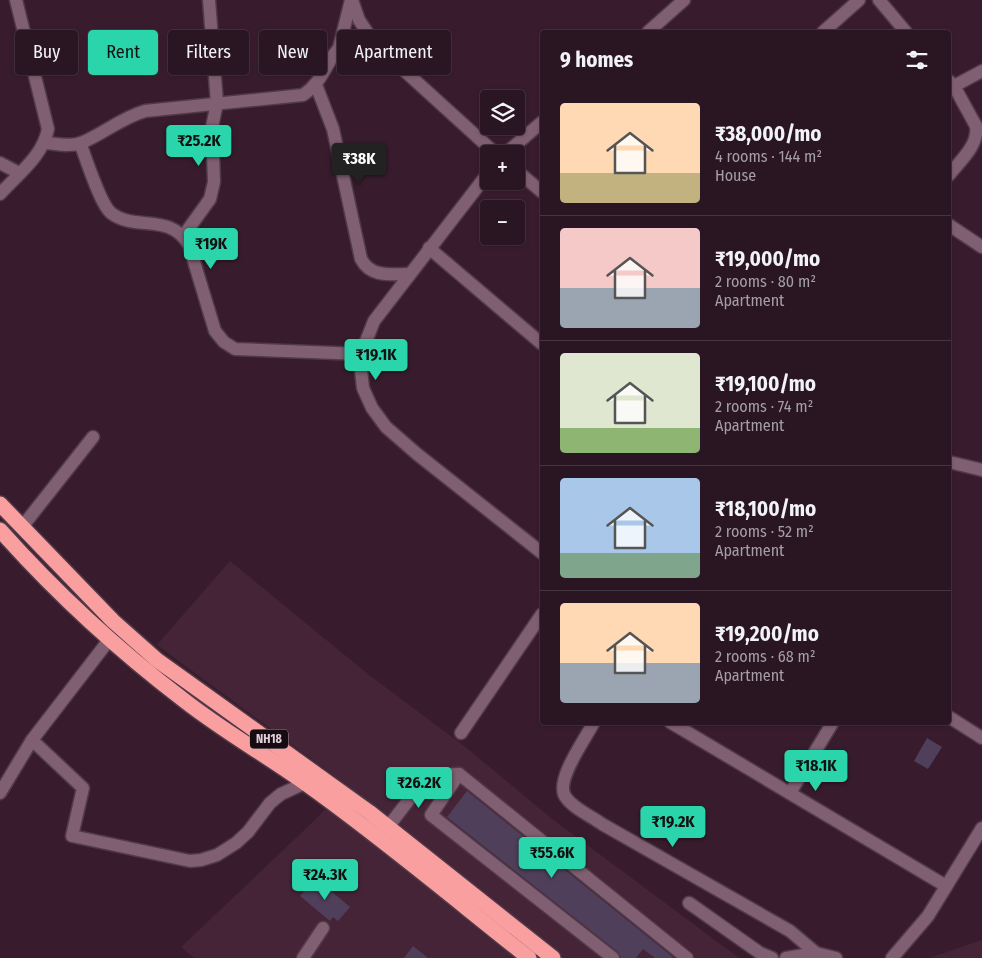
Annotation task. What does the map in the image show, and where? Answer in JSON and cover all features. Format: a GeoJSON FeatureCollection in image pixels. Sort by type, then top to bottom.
{"type":"FeatureCollection","features":[{"type":"Feature","properties":{"kind":"highway","name":"NH18"},"geometry":{"type":"LineString","coordinates":[[0,504],[113,621],[157,660],[388,827],[552,958]]}},
{"type":"Feature","properties":{"kind":"highway","name":"NH18"},"geometry":{"type":"LineString","coordinates":[[0,530],[109,640],[186,702],[304,783],[419,869],[529,958]]}},
{"type":"Feature","properties":{"kind":"street"},"geometry":{"type":"LineString","coordinates":[[0,194],[46,143],[48,129],[16,0]]}},
{"type":"Feature","properties":{"kind":"street"},"geometry":{"type":"LineString","coordinates":[[184,235],[210,199],[214,182],[211,142],[217,103],[209,0]]}},
{"type":"Feature","properties":{"kind":"street"},"geometry":{"type":"LineString","coordinates":[[352,0],[365,30]]}},
{"type":"Feature","properties":{"kind":"street"},"geometry":{"type":"LineString","coordinates":[[344,30],[352,0]]}},
{"type":"Feature","properties":{"kind":"street"},"geometry":{"type":"LineString","coordinates":[[650,30],[684,0]]}},
{"type":"Feature","properties":{"kind":"street"},"geometry":{"type":"LineString","coordinates":[[825,30],[859,0]]}},
{"type":"Feature","properties":{"kind":"street"},"geometry":{"type":"LineString","coordinates":[[879,0],[904,30]]}},
{"type":"Feature","properties":{"kind":"street"},"geometry":{"type":"LineString","coordinates":[[46,143],[69,145],[80,143],[129,116],[145,111],[303,95],[316,85],[337,51]]}},
{"type":"Feature","properties":{"kind":"street"},"geometry":{"type":"LineString","coordinates":[[951,173],[968,152],[977,133],[976,126],[952,84],[982,71]]}},
{"type":"Feature","properties":{"kind":"street"},"geometry":{"type":"LineString","coordinates":[[409,75],[486,145]]}},
{"type":"Feature","properties":{"kind":"street"},"geometry":{"type":"LineString","coordinates":[[316,85],[333,129],[361,259],[365,266],[375,273],[410,274]]}},
{"type":"Feature","properties":{"kind":"street"},"geometry":{"type":"LineString","coordinates":[[515,145],[540,124]]}},
{"type":"Feature","properties":{"kind":"street"},"geometry":{"type":"LineString","coordinates":[[80,143],[104,202],[111,213],[121,218],[174,228],[184,235],[189,245],[215,331],[224,342],[235,349],[361,354]]}},
{"type":"Feature","properties":{"kind":"street"},"geometry":{"type":"LineString","coordinates":[[0,163],[19,173]]}},
{"type":"Feature","properties":{"kind":"street"},"geometry":{"type":"LineString","coordinates":[[525,178],[540,190]]}},
{"type":"Feature","properties":{"kind":"street"},"geometry":{"type":"LineString","coordinates":[[480,183],[374,321],[361,354],[364,388],[372,408],[386,427],[417,454],[540,551]]}},
{"type":"Feature","properties":{"kind":"street"},"geometry":{"type":"LineString","coordinates":[[951,227],[982,247]]}},
{"type":"Feature","properties":{"kind":"street"},"geometry":{"type":"LineString","coordinates":[[429,248],[540,340]]}},
{"type":"Feature","properties":{"kind":"street"},"geometry":{"type":"LineString","coordinates":[[22,527],[93,437]]}},
{"type":"Feature","properties":{"kind":"street"},"geometry":{"type":"LineString","coordinates":[[951,462],[982,470]]}},
{"type":"Feature","properties":{"kind":"street"},"geometry":{"type":"LineString","coordinates":[[461,733],[540,617]]}},
{"type":"Feature","properties":{"kind":"street"},"geometry":{"type":"LineString","coordinates":[[0,794],[32,740],[109,640]]}},
{"type":"Feature","properties":{"kind":"street"},"geometry":{"type":"LineString","coordinates":[[951,718],[982,738]]}},
{"type":"Feature","properties":{"kind":"street"},"geometry":{"type":"LineString","coordinates":[[592,725],[565,774],[562,786],[564,796],[575,806],[602,824],[790,931],[816,953]]}},
{"type":"Feature","properties":{"kind":"street"},"geometry":{"type":"LineString","coordinates":[[675,725],[946,886]]}},
{"type":"Feature","properties":{"kind":"street"},"geometry":{"type":"LineString","coordinates":[[790,793],[831,725]]}},
{"type":"Feature","properties":{"kind":"street"},"geometry":{"type":"LineString","coordinates":[[32,740],[83,788],[72,836],[190,860],[217,855],[236,843],[248,832],[270,803],[281,794],[304,783]]}},
{"type":"Feature","properties":{"kind":"street"},"geometry":{"type":"LineString","coordinates":[[388,827],[428,775],[459,774],[687,958]]}},
{"type":"Feature","properties":{"kind":"street"},"geometry":{"type":"LineString","coordinates":[[459,774],[431,815],[613,958]]}},
{"type":"Feature","properties":{"kind":"street"},"geometry":{"type":"LineString","coordinates":[[892,958],[928,916],[982,828]]}},
{"type":"Feature","properties":{"kind":"street"},"geometry":{"type":"LineString","coordinates":[[689,903],[760,953],[772,958]]}},
{"type":"Feature","properties":{"kind":"street"},"geometry":{"type":"LineString","coordinates":[[303,958],[322,928]]}},
{"type":"Feature","properties":{"kind":"street"},"geometry":{"type":"LineString","coordinates":[[786,958],[816,953],[836,958]]}},
{"type":"Feature","properties":{"kind":"shaded area"},"geometry":{"type":"Polygon","coordinates":[[[230,561],[369,675],[468,749],[551,818],[739,958],[194,958],[181,947],[316,819],[347,785],[157,645],[230,561]]]}},
{"type":"Feature","properties":{"kind":"shaded area"},"geometry":{"type":"Polygon","coordinates":[[[982,940],[982,958],[929,958],[982,940]]]}},
{"type":"Feature","properties":{"kind":"building"},"geometry":{"type":"Polygon","coordinates":[[[927,738],[942,747],[928,769],[914,761],[927,738]]]}},
{"type":"Feature","properties":{"kind":"building"},"geometry":{"type":"Polygon","coordinates":[[[467,791],[674,958],[655,958],[643,949],[636,958],[621,958],[618,952],[447,817],[467,791]]]}},
{"type":"Feature","properties":{"kind":"building"},"geometry":{"type":"Polygon","coordinates":[[[315,878],[350,907],[338,921],[333,917],[330,921],[300,896],[315,878]]]}},
{"type":"Feature","properties":{"kind":"building"},"geometry":{"type":"Polygon","coordinates":[[[413,946],[428,958],[404,958],[413,946]]]}}]}
